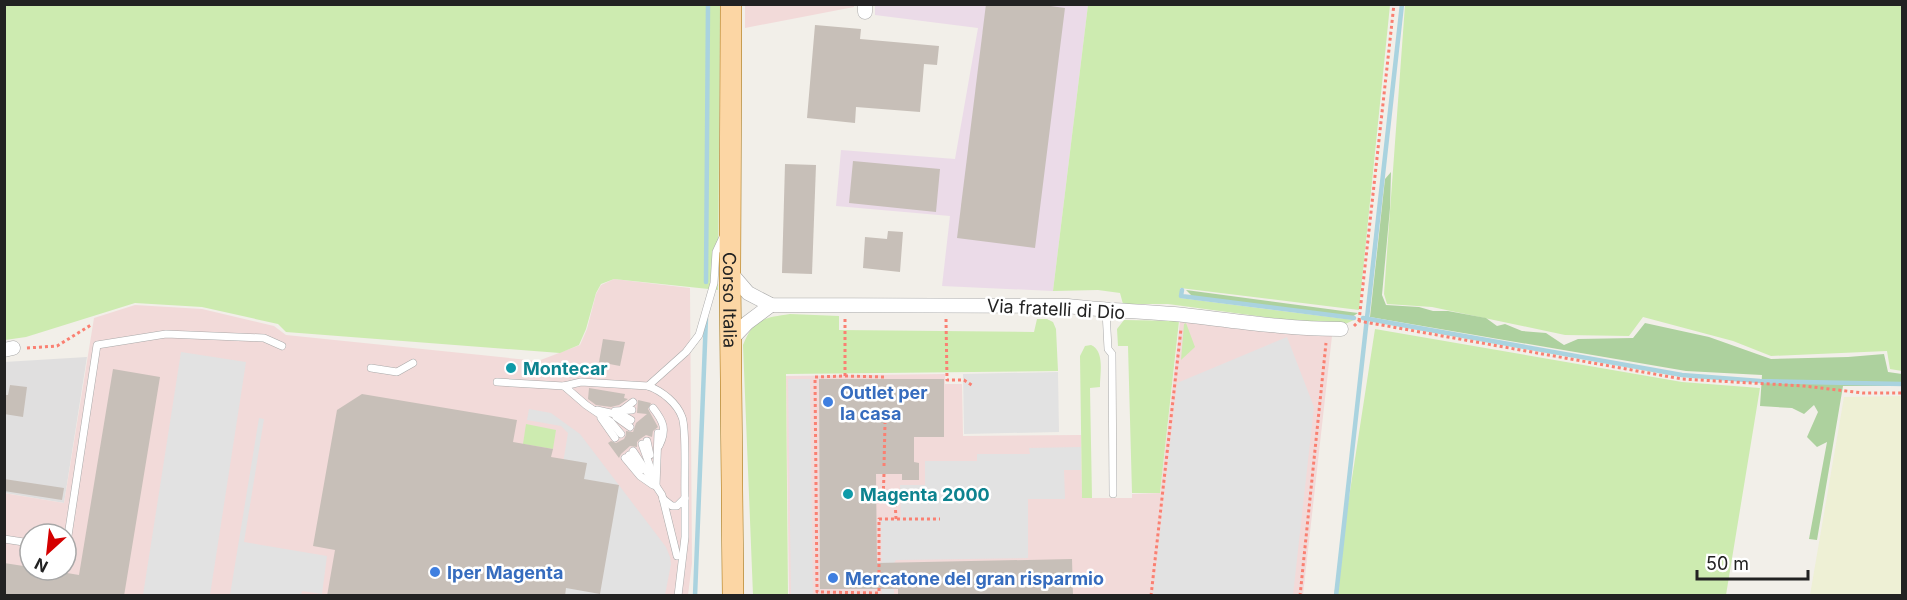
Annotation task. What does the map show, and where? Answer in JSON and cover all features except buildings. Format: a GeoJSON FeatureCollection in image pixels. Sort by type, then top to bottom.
{"type":"FeatureCollection","features":[{"type":"Feature","properties":{"kind":"main road","name":"Corso Italia"},"geometry":{"type":"LineString","coordinates":[[731,4],[730,341],[733,596]]}},
{"type":"Feature","properties":{"kind":"street"},"geometry":{"type":"LineString","coordinates":[[730,272],[748,293],[771,305],[747,323],[730,341]]}},
{"type":"Feature","properties":{"kind":"street","name":"Via fratelli di Dio"},"geometry":{"type":"LineString","coordinates":[[771,305],[1068,306],[1106,311],[1182,315],[1272,326],[1334,329]]}},
{"type":"Feature","properties":{"kind":"lane"},"geometry":{"type":"LineString","coordinates":[[648,386],[686,352],[699,335],[714,283],[716,252],[731,219]]}},
{"type":"Feature","properties":{"kind":"lane"},"geometry":{"type":"LineString","coordinates":[[1106,311],[1108,349],[1112,354],[1113,494]]}},
{"type":"Feature","properties":{"kind":"lane"},"geometry":{"type":"LineString","coordinates":[[70,522],[97,345],[166,334],[264,338],[282,346]]}},
{"type":"Feature","properties":{"kind":"lane"},"geometry":{"type":"LineString","coordinates":[[371,368],[397,372],[413,363]]}},
{"type":"Feature","properties":{"kind":"lane"},"geometry":{"type":"LineString","coordinates":[[497,382],[564,386],[581,382],[648,386],[669,399],[683,419],[685,537],[678,596]]}},
{"type":"Feature","properties":{"kind":"lane"},"geometry":{"type":"LineString","coordinates":[[564,386],[586,405],[600,412],[611,422],[616,437],[600,412]]}},
{"type":"Feature","properties":{"kind":"lane"},"geometry":{"type":"LineString","coordinates":[[653,408],[662,419],[664,427],[664,435],[658,448]]}},
{"type":"Feature","properties":{"kind":"lane"},"geometry":{"type":"LineString","coordinates":[[600,412],[620,411],[632,415]]}},
{"type":"Feature","properties":{"kind":"lane"},"geometry":{"type":"LineString","coordinates":[[620,411],[632,415]]}},
{"type":"Feature","properties":{"kind":"lane"},"geometry":{"type":"LineString","coordinates":[[600,412],[632,415]]}},
{"type":"Feature","properties":{"kind":"lane"},"geometry":{"type":"LineString","coordinates":[[656,434],[658,448],[656,487]]}},
{"type":"Feature","properties":{"kind":"lane"},"geometry":{"type":"LineString","coordinates":[[645,442],[656,487]]}},
{"type":"Feature","properties":{"kind":"lane"},"geometry":{"type":"LineString","coordinates":[[629,455],[662,497],[677,556]]}},
{"type":"Feature","properties":{"kind":"lane"},"geometry":{"type":"LineString","coordinates":[[662,497],[672,506],[677,506],[685,498]]}},
{"type":"Feature","properties":{"kind":"path"},"geometry":{"type":"LineString","coordinates":[[1394,4],[1359,321],[1682,379],[1804,386],[1863,393],[1902,393]]}},
{"type":"Feature","properties":{"kind":"path"},"geometry":{"type":"LineString","coordinates":[[844,376],[845,305]]}},
{"type":"Feature","properties":{"kind":"path"},"geometry":{"type":"LineString","coordinates":[[946,305],[947,380],[964,380],[973,386]]}},
{"type":"Feature","properties":{"kind":"path"},"geometry":{"type":"LineString","coordinates":[[1151,596],[1182,315]]}},
{"type":"Feature","properties":{"kind":"path"},"geometry":{"type":"LineString","coordinates":[[9,349],[57,346],[91,325]]}},
{"type":"Feature","properties":{"kind":"path"},"geometry":{"type":"LineString","coordinates":[[1300,596],[1334,329]]}},
{"type":"Feature","properties":{"kind":"path"},"geometry":{"type":"LineString","coordinates":[[885,379],[885,377],[814,377],[818,525],[817,592],[879,593],[879,519],[940,519]]}},
{"type":"Feature","properties":{"kind":"path"},"geometry":{"type":"LineString","coordinates":[[884,466],[885,423]]}},
{"type":"Feature","properties":{"kind":"path"},"geometry":{"type":"LineString","coordinates":[[884,474],[883,500],[895,500],[896,519]]}},
{"type":"Feature","properties":{"kind":"shaded area"},"geometry":{"type":"Polygon","coordinates":[[[745,4],[854,5],[854,7],[745,28],[745,4]]]}},
{"type":"Feature","properties":{"kind":"shaded area"},"geometry":{"type":"Polygon","coordinates":[[[875,5],[1088,5],[1053,291],[942,286],[950,216],[836,206],[841,150],[955,159],[978,28],[875,15],[875,5]]]}},
{"type":"Feature","properties":{"kind":"shaded area"},"geometry":{"type":"Polygon","coordinates":[[[614,279],[690,288],[692,563],[688,595],[5,595],[4,493],[64,503],[94,318],[135,305],[202,309],[274,326],[286,335],[538,361],[580,345],[587,329],[596,294],[601,285],[614,279]]]}},
{"type":"Feature","properties":{"kind":"shaded area"},"geometry":{"type":"Polygon","coordinates":[[[1180,321],[1211,322],[1332,336],[1303,595],[789,595],[786,376],[945,374],[945,384],[962,384],[963,436],[1081,435],[1082,498],[1132,498],[1132,494],[1160,493],[1180,321]]]}},
{"type":"Feature","properties":{"kind":"shaded area"},"geometry":{"type":"Polygon","coordinates":[[[1287,337],[1314,407],[1293,595],[1153,595],[1177,383],[1287,337]]]}},
{"type":"Feature","properties":{"kind":"shaded area"},"geometry":{"type":"Polygon","coordinates":[[[181,352],[246,362],[210,595],[143,595],[181,352]]]}},
{"type":"Feature","properties":{"kind":"shaded area"},"geometry":{"type":"Polygon","coordinates":[[[87,357],[64,503],[5,493],[4,362],[87,357]]]}},
{"type":"Feature","properties":{"kind":"shaded area"},"geometry":{"type":"Polygon","coordinates":[[[1058,372],[1059,432],[964,434],[963,374],[1058,372]]]}},
{"type":"Feature","properties":{"kind":"shaded area","name":"Magenta 2000"},"geometry":{"type":"Polygon","coordinates":[[[788,379],[810,379],[813,595],[791,595],[788,379]]]}},
{"type":"Feature","properties":{"kind":"shaded area"},"geometry":{"type":"Polygon","coordinates":[[[529,409],[551,413],[580,434],[666,547],[671,564],[665,595],[541,595],[568,433],[561,426],[527,420],[529,409]]]}},
{"type":"Feature","properties":{"kind":"shaded area"},"geometry":{"type":"Polygon","coordinates":[[[259,418],[264,419],[244,542],[327,556],[322,594],[302,591],[301,595],[230,595],[259,418]]]}},
{"type":"Feature","properties":{"kind":"shaded area","name":"Magenta 2000"},"geometry":{"type":"Polygon","coordinates":[[[1081,447],[1081,470],[1064,470],[1065,499],[1028,499],[1028,558],[896,560],[894,563],[894,595],[882,595],[881,520],[901,520],[900,485],[925,485],[925,461],[977,461],[977,454],[1030,454],[1029,448],[1081,447]]]}},
{"type":"Feature","properties":{"kind":"green space"},"geometry":{"type":"Polygon","coordinates":[[[5,5],[720,5],[718,290],[614,279],[601,284],[579,345],[560,353],[286,332],[278,324],[202,307],[135,303],[26,337],[5,340],[5,5]]]}},
{"type":"Feature","properties":{"kind":"green space"},"geometry":{"type":"Polygon","coordinates":[[[1088,5],[1390,5],[1359,310],[1180,288],[1180,298],[1354,320],[1343,325],[1332,326],[1168,304],[1123,304],[1120,293],[1098,290],[1053,291],[1088,5]]]}},
{"type":"Feature","properties":{"kind":"green space"},"geometry":{"type":"Polygon","coordinates":[[[1405,5],[1902,5],[1902,371],[1890,369],[1887,351],[1771,356],[1733,341],[1643,317],[1629,336],[1565,335],[1432,307],[1387,304],[1384,294],[1405,5]]]}},
{"type":"Feature","properties":{"kind":"green space"},"geometry":{"type":"Polygon","coordinates":[[[1391,172],[1382,295],[1386,305],[1419,307],[1486,318],[1497,326],[1505,324],[1522,331],[1546,333],[1564,345],[1578,339],[1633,338],[1645,323],[1709,337],[1771,359],[1884,354],[1888,372],[1902,374],[1902,386],[1843,386],[1817,540],[1809,539],[1827,442],[1817,447],[1807,437],[1818,412],[1814,405],[1804,414],[1792,408],[1760,406],[1762,375],[1686,371],[1370,317],[1385,179],[1391,172]]]}},
{"type":"Feature","properties":{"kind":"green space"},"geometry":{"type":"Polygon","coordinates":[[[1186,290],[1358,313],[1352,317],[1192,296],[1186,290]]]}},
{"type":"Feature","properties":{"kind":"green space"},"geometry":{"type":"Polygon","coordinates":[[[790,314],[839,316],[839,330],[1034,332],[1037,319],[1047,319],[1053,322],[1056,329],[1058,371],[786,374],[788,595],[753,595],[743,345],[751,330],[760,321],[790,314]]]}},
{"type":"Feature","properties":{"kind":"green space"},"geometry":{"type":"Polygon","coordinates":[[[1124,320],[1179,321],[1160,493],[1132,493],[1128,346],[1118,346],[1117,329],[1124,320]]]}},
{"type":"Feature","properties":{"kind":"green space"},"geometry":{"type":"Polygon","coordinates":[[[1186,323],[1195,347],[1181,360],[1184,324],[1186,323]]]}},
{"type":"Feature","properties":{"kind":"green space"},"geometry":{"type":"Polygon","coordinates":[[[1375,329],[1682,382],[1760,388],[1726,595],[1334,595],[1375,329]]]}},
{"type":"Feature","properties":{"kind":"green space"},"geometry":{"type":"Polygon","coordinates":[[[1091,345],[1100,357],[1100,387],[1090,388],[1092,498],[1082,498],[1080,356],[1085,346],[1091,345]]]}},
{"type":"Feature","properties":{"kind":"green space"},"geometry":{"type":"Polygon","coordinates":[[[1902,396],[1902,595],[1810,595],[1844,397],[1902,396]]]}},
{"type":"Feature","properties":{"kind":"green space"},"geometry":{"type":"Polygon","coordinates":[[[526,424],[556,430],[553,449],[523,444],[526,424]]]}},
{"type":"Feature","properties":{"kind":"waterway"},"geometry":{"type":"LineString","coordinates":[[706,282],[708,4]]}},
{"type":"Feature","properties":{"kind":"waterway"},"geometry":{"type":"LineString","coordinates":[[1336,596],[1402,4]]}},
{"type":"Feature","properties":{"kind":"waterway"},"geometry":{"type":"LineString","coordinates":[[1182,290],[1181,296],[1354,318]]}},
{"type":"Feature","properties":{"kind":"waterway"},"geometry":{"type":"LineString","coordinates":[[695,596],[706,318]]}},
{"type":"Feature","properties":{"kind":"waterway"},"geometry":{"type":"LineString","coordinates":[[1363,318],[1682,375],[1760,381],[1902,384]]}},
{"type":"Feature","properties":{"kind":"place","name":"Montecar"},"geometry":{"type":"Point","coordinates":[511,368]}},
{"type":"Feature","properties":{"kind":"place","name":"Outlet per la casa"},"geometry":{"type":"Point","coordinates":[828,402]}},
{"type":"Feature","properties":{"kind":"place","name":"Magenta 2000"},"geometry":{"type":"Point","coordinates":[848,494]}},
{"type":"Feature","properties":{"kind":"place","name":"Iper Magenta"},"geometry":{"type":"Point","coordinates":[435,572]}},
{"type":"Feature","properties":{"kind":"place","name":"Mercatone del gran risparmio"},"geometry":{"type":"Point","coordinates":[833,578]}}]}
